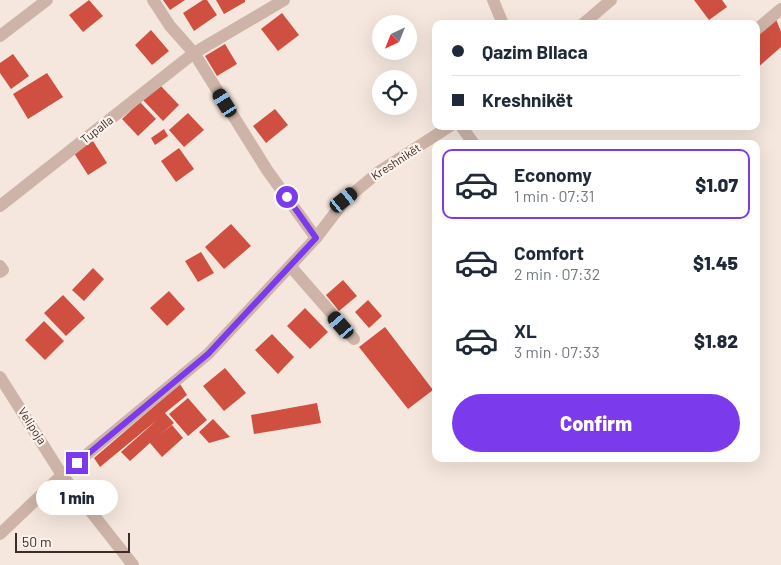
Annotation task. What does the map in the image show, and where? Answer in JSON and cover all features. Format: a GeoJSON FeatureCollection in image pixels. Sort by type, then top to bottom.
{"type":"FeatureCollection","features":[{"type":"Feature","properties":{"kind":"street"},"geometry":{"type":"LineString","coordinates":[[0,36],[47,0]]}},
{"type":"Feature","properties":{"kind":"street"},"geometry":{"type":"LineString","coordinates":[[153,0],[170,26],[194,53],[267,170],[316,238]]}},
{"type":"Feature","properties":{"kind":"street","name":"Tupalla"},"geometry":{"type":"LineString","coordinates":[[0,206],[194,53],[284,0]]}},
{"type":"Feature","properties":{"kind":"street"},"geometry":{"type":"LineString","coordinates":[[493,0],[501,20]]}},
{"type":"Feature","properties":{"kind":"street"},"geometry":{"type":"LineString","coordinates":[[588,20],[611,0]]}},
{"type":"Feature","properties":{"kind":"street"},"geometry":{"type":"LineString","coordinates":[[760,26],[781,8],[779,0]]}},
{"type":"Feature","properties":{"kind":"street","name":"Kreshnikët"},"geometry":{"type":"LineString","coordinates":[[0,534],[62,475],[208,354],[316,238],[344,200],[380,171],[444,130]]}},
{"type":"Feature","properties":{"kind":"street"},"geometry":{"type":"LineString","coordinates":[[0,266],[3,270],[0,272]]}},
{"type":"Feature","properties":{"kind":"street"},"geometry":{"type":"LineString","coordinates":[[291,266],[354,339]]}},
{"type":"Feature","properties":{"kind":"street","name":"Velipoja"},"geometry":{"type":"LineString","coordinates":[[0,377],[62,475],[133,565]]}},
{"type":"Feature","properties":{"kind":"building"},"geometry":{"type":"Polygon","coordinates":[[[89,0],[103,16],[83,32],[69,15],[89,0]]]}},
{"type":"Feature","properties":{"kind":"building"},"geometry":{"type":"Polygon","coordinates":[[[163,0],[185,0],[170,10],[163,0]]]}},
{"type":"Feature","properties":{"kind":"building"},"geometry":{"type":"Polygon","coordinates":[[[203,0],[207,0],[217,15],[194,31],[183,13],[203,0]]]}},
{"type":"Feature","properties":{"kind":"building"},"geometry":{"type":"Polygon","coordinates":[[[216,0],[245,0],[245,2],[224,14],[216,0]]]}},
{"type":"Feature","properties":{"kind":"building"},"geometry":{"type":"Polygon","coordinates":[[[694,0],[722,0],[727,7],[709,20],[694,0]]]}},
{"type":"Feature","properties":{"kind":"building"},"geometry":{"type":"Polygon","coordinates":[[[282,13],[299,35],[278,51],[261,29],[282,13]]]}},
{"type":"Feature","properties":{"kind":"building"},"geometry":{"type":"Polygon","coordinates":[[[776,19],[781,32],[781,47],[760,65],[760,33],[776,19]]]}},
{"type":"Feature","properties":{"kind":"building"},"geometry":{"type":"Polygon","coordinates":[[[151,30],[169,51],[152,65],[135,45],[151,30]]]}},
{"type":"Feature","properties":{"kind":"building"},"geometry":{"type":"Polygon","coordinates":[[[225,44],[237,64],[217,76],[205,56],[225,44]]]}},
{"type":"Feature","properties":{"kind":"building"},"geometry":{"type":"Polygon","coordinates":[[[13,54],[29,76],[11,89],[0,73],[0,63],[13,54]]]}},
{"type":"Feature","properties":{"kind":"building"},"geometry":{"type":"Polygon","coordinates":[[[47,73],[63,97],[28,119],[13,94],[47,73]]]}},
{"type":"Feature","properties":{"kind":"building"},"geometry":{"type":"Polygon","coordinates":[[[159,84],[179,105],[163,121],[143,100],[159,84]]]}},
{"type":"Feature","properties":{"kind":"building"},"geometry":{"type":"Polygon","coordinates":[[[140,102],[156,119],[138,136],[122,119],[140,102]]]}},
{"type":"Feature","properties":{"kind":"building"},"geometry":{"type":"Polygon","coordinates":[[[275,109],[288,125],[266,143],[253,126],[275,109]]]}},
{"type":"Feature","properties":{"kind":"building"},"geometry":{"type":"Polygon","coordinates":[[[188,113],[204,130],[184,147],[169,130],[188,113]]]}},
{"type":"Feature","properties":{"kind":"building"},"geometry":{"type":"Polygon","coordinates":[[[164,129],[168,136],[155,145],[151,138],[164,129]]]}},
{"type":"Feature","properties":{"kind":"building"},"geometry":{"type":"Polygon","coordinates":[[[93,141],[107,163],[88,175],[74,153],[93,141]]]}},
{"type":"Feature","properties":{"kind":"building"},"geometry":{"type":"Polygon","coordinates":[[[179,148],[194,169],[176,182],[161,161],[179,148]]]}},
{"type":"Feature","properties":{"kind":"building"},"geometry":{"type":"Polygon","coordinates":[[[231,224],[251,246],[224,269],[205,247],[231,224]]]}},
{"type":"Feature","properties":{"kind":"building"},"geometry":{"type":"Polygon","coordinates":[[[201,252],[214,273],[198,282],[185,261],[201,252]]]}},
{"type":"Feature","properties":{"kind":"building"},"geometry":{"type":"Polygon","coordinates":[[[93,268],[104,279],[84,301],[72,290],[93,268]]]}},
{"type":"Feature","properties":{"kind":"building"},"geometry":{"type":"Polygon","coordinates":[[[343,280],[357,296],[339,311],[326,295],[343,280]]]}},
{"type":"Feature","properties":{"kind":"building"},"geometry":{"type":"Polygon","coordinates":[[[169,291],[185,309],[167,326],[150,308],[169,291]]]}},
{"type":"Feature","properties":{"kind":"building"},"geometry":{"type":"Polygon","coordinates":[[[63,295],[85,318],[66,336],[44,313],[63,295]]]}},
{"type":"Feature","properties":{"kind":"building"},"geometry":{"type":"Polygon","coordinates":[[[368,300],[382,316],[369,328],[355,312],[368,300]]]}},
{"type":"Feature","properties":{"kind":"building"},"geometry":{"type":"Polygon","coordinates":[[[305,308],[328,332],[310,349],[287,326],[305,308]]]}},
{"type":"Feature","properties":{"kind":"building"},"geometry":{"type":"Polygon","coordinates":[[[44,321],[64,341],[45,360],[25,340],[44,321]]]}},
{"type":"Feature","properties":{"kind":"building"},"geometry":{"type":"Polygon","coordinates":[[[385,327],[432,391],[408,409],[359,347],[385,327]]]}},
{"type":"Feature","properties":{"kind":"building"},"geometry":{"type":"Polygon","coordinates":[[[272,334],[294,357],[278,374],[255,350],[272,334]]]}},
{"type":"Feature","properties":{"kind":"building"},"geometry":{"type":"Polygon","coordinates":[[[225,368],[246,393],[224,411],[203,386],[225,368]]]}},
{"type":"Feature","properties":{"kind":"building"},"geometry":{"type":"Polygon","coordinates":[[[180,384],[187,395],[165,413],[174,423],[158,436],[172,425],[183,438],[162,457],[150,443],[130,461],[121,452],[157,420],[100,467],[94,458],[180,384]]]}},
{"type":"Feature","properties":{"kind":"building"},"geometry":{"type":"Polygon","coordinates":[[[188,398],[207,420],[188,436],[169,414],[188,398]]]}},
{"type":"Feature","properties":{"kind":"building"},"geometry":{"type":"Polygon","coordinates":[[[317,403],[321,423],[254,434],[251,415],[317,403]]]}},
{"type":"Feature","properties":{"kind":"building"},"geometry":{"type":"Polygon","coordinates":[[[213,419],[230,437],[209,443],[199,432],[213,419]]]}},
{"type":"Feature","properties":{"kind":"route"},"geometry":{"type":"LineString","coordinates":[[77,463],[208,354],[234,329],[316,238],[287,197]]}}]}
